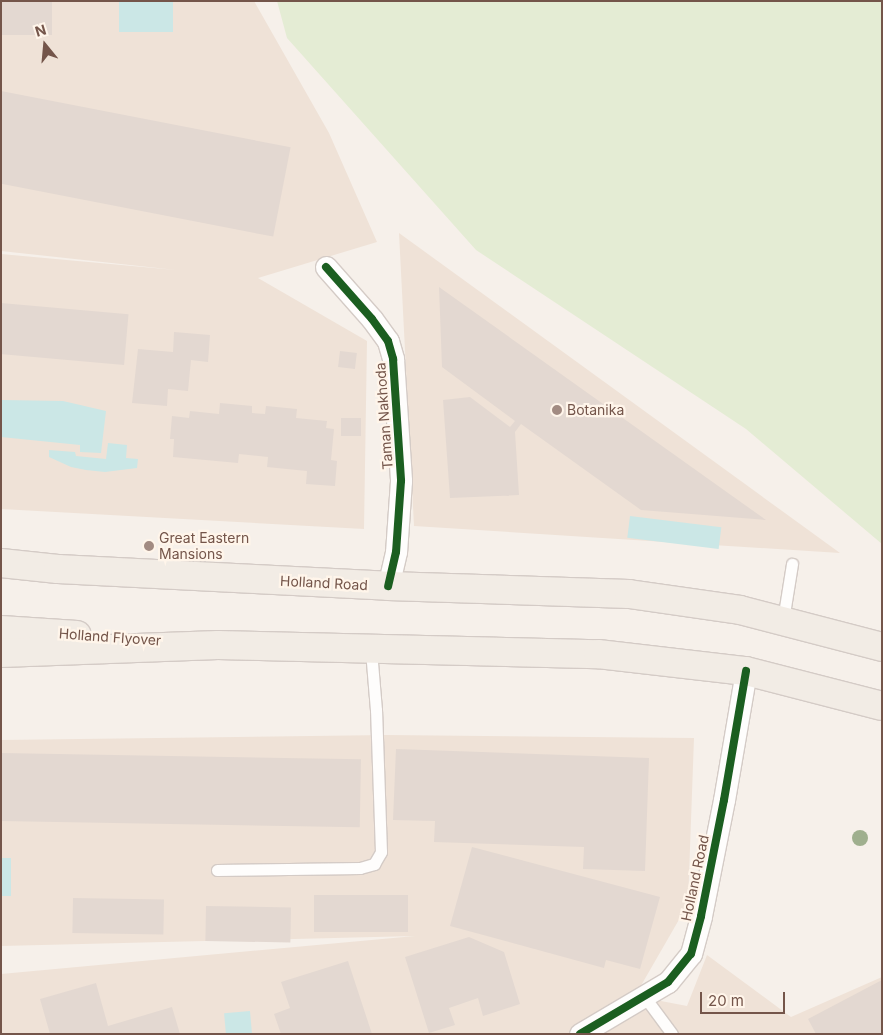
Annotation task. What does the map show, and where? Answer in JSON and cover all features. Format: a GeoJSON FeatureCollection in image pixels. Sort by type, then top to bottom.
{"type":"FeatureCollection","features":[{"type":"Feature","properties":{"kind":"main road","name":"Holland Road"},"geometry":{"type":"LineString","coordinates":[[1,563],[58,569],[388,586],[629,594],[740,610],[882,647]]}},
{"type":"Feature","properties":{"kind":"main road"},"geometry":{"type":"LineString","coordinates":[[1,570],[58,569]]}},
{"type":"Feature","properties":{"kind":"main road","name":"Holland Flyover"},"geometry":{"type":"LineString","coordinates":[[1,630],[218,645]]}},
{"type":"Feature","properties":{"kind":"main road"},"geometry":{"type":"LineString","coordinates":[[1,653],[218,645],[598,654],[746,671],[882,706]]}},
{"type":"Feature","properties":{"kind":"street","name":"Taman Nakhoda"},"geometry":{"type":"LineString","coordinates":[[326,267],[372,319],[388,341],[392,358],[401,481],[396,552],[388,586]]}},
{"type":"Feature","properties":{"kind":"street","name":"Holland Road"},"geometry":{"type":"LineString","coordinates":[[580,1034],[668,982],[691,954],[701,916],[722,810],[746,671]]}},
{"type":"Feature","properties":{"kind":"lane"},"geometry":{"type":"LineString","coordinates":[[783,620],[792,564]]}},
{"type":"Feature","properties":{"kind":"lane"},"geometry":{"type":"LineString","coordinates":[[217,870],[360,868],[374,864],[381,852],[376,710],[371,650]]}},
{"type":"Feature","properties":{"kind":"lane"},"geometry":{"type":"LineString","coordinates":[[644,996],[672,1034]]}},
{"type":"Feature","properties":{"kind":"shaded area"},"geometry":{"type":"Polygon","coordinates":[[[1,1],[254,1],[329,133],[377,242],[258,278],[367,341],[364,529],[1,509],[1,254],[176,270],[1,251],[1,1]]]}},
{"type":"Feature","properties":{"kind":"shaded area"},"geometry":{"type":"Polygon","coordinates":[[[399,233],[840,553],[414,526],[399,233]]]}},
{"type":"Feature","properties":{"kind":"shaded area"},"geometry":{"type":"Polygon","coordinates":[[[387,735],[694,738],[688,904],[635,996],[687,1006],[707,955],[791,1017],[882,977],[882,1034],[1,1034],[1,974],[415,936],[1,946],[1,740],[387,735]]]}},
{"type":"Feature","properties":{"kind":"green space"},"geometry":{"type":"Polygon","coordinates":[[[277,1],[882,1],[882,544],[746,429],[476,250],[287,38],[277,1]]]}},
{"type":"Feature","properties":{"kind":"water"},"geometry":{"type":"Polygon","coordinates":[[[119,1],[173,1],[173,32],[119,32],[119,1]]]}},
{"type":"Feature","properties":{"kind":"water"},"geometry":{"type":"Polygon","coordinates":[[[2,400],[63,401],[106,411],[101,453],[80,452],[80,445],[1,437],[2,400]]]}},
{"type":"Feature","properties":{"kind":"water"},"geometry":{"type":"Polygon","coordinates":[[[108,443],[127,445],[126,458],[138,459],[137,468],[105,472],[86,470],[71,467],[49,457],[49,450],[75,452],[76,456],[106,459],[108,443]]]}},
{"type":"Feature","properties":{"kind":"water"},"geometry":{"type":"Polygon","coordinates":[[[630,516],[721,527],[719,549],[627,538],[630,516]]]}},
{"type":"Feature","properties":{"kind":"water"},"geometry":{"type":"Polygon","coordinates":[[[1,858],[11,858],[11,896],[1,896],[1,858]]]}},
{"type":"Feature","properties":{"kind":"water"},"geometry":{"type":"Polygon","coordinates":[[[250,1011],[252,1034],[226,1034],[224,1013],[250,1011]]]}},
{"type":"Feature","properties":{"kind":"building"},"geometry":{"type":"Polygon","coordinates":[[[1,1],[52,1],[52,35],[1,35],[1,1]]]}},
{"type":"Feature","properties":{"kind":"building"},"geometry":{"type":"Polygon","coordinates":[[[1,91],[291,147],[273,237],[1,184],[1,91]]]}},
{"type":"Feature","properties":{"kind":"building","name":"Botanika"},"geometry":{"type":"Polygon","coordinates":[[[439,287],[766,520],[641,510],[521,424],[515,432],[519,495],[450,498],[443,400],[470,397],[510,427],[515,421],[442,367],[439,287]]]}},
{"type":"Feature","properties":{"kind":"building"},"geometry":{"type":"Polygon","coordinates":[[[1,303],[129,314],[124,365],[1,354],[1,303]]]}},
{"type":"Feature","properties":{"kind":"building"},"geometry":{"type":"Polygon","coordinates":[[[174,332],[210,335],[208,362],[191,360],[188,391],[168,389],[167,406],[132,403],[138,349],[173,352],[174,332]]]}},
{"type":"Feature","properties":{"kind":"building"},"geometry":{"type":"Polygon","coordinates":[[[340,351],[357,353],[355,369],[338,367],[340,351]]]}},
{"type":"Feature","properties":{"kind":"building"},"geometry":{"type":"Polygon","coordinates":[[[220,403],[252,406],[252,413],[265,414],[266,406],[297,409],[296,418],[327,421],[326,428],[334,429],[331,460],[337,461],[335,486],[306,484],[307,471],[267,467],[268,457],[239,454],[238,463],[173,457],[174,439],[170,439],[172,416],[189,418],[190,411],[219,414],[220,403]]]}},
{"type":"Feature","properties":{"kind":"building"},"geometry":{"type":"Polygon","coordinates":[[[341,418],[361,418],[361,436],[341,436],[341,418]]]}},
{"type":"Feature","properties":{"kind":"building"},"geometry":{"type":"Polygon","coordinates":[[[396,749],[649,758],[645,871],[583,869],[584,847],[434,842],[435,821],[393,820],[396,749]]]}},
{"type":"Feature","properties":{"kind":"building"},"geometry":{"type":"Polygon","coordinates":[[[1,753],[361,759],[360,827],[1,821],[1,753]]]}},
{"type":"Feature","properties":{"kind":"building"},"geometry":{"type":"Polygon","coordinates":[[[472,847],[660,897],[640,969],[606,960],[604,968],[450,926],[472,847]]]}},
{"type":"Feature","properties":{"kind":"building"},"geometry":{"type":"Polygon","coordinates":[[[314,895],[408,895],[408,932],[314,932],[314,895]]]}},
{"type":"Feature","properties":{"kind":"building"},"geometry":{"type":"Polygon","coordinates":[[[73,898],[164,900],[163,935],[72,933],[73,898]]]}},
{"type":"Feature","properties":{"kind":"building"},"geometry":{"type":"Polygon","coordinates":[[[206,906],[291,907],[290,942],[205,941],[206,906]]]}},
{"type":"Feature","properties":{"kind":"building"},"geometry":{"type":"Polygon","coordinates":[[[469,937],[504,952],[520,1004],[483,1016],[478,998],[449,1008],[455,1025],[429,1033],[405,957],[469,937]]]}},
{"type":"Feature","properties":{"kind":"building"},"geometry":{"type":"Polygon","coordinates":[[[348,961],[372,1034],[281,1034],[274,1014],[290,1008],[281,982],[348,961]]]}},
{"type":"Feature","properties":{"kind":"building"},"geometry":{"type":"Polygon","coordinates":[[[882,980],[882,1034],[816,1034],[808,1019],[882,980]]]}},
{"type":"Feature","properties":{"kind":"building"},"geometry":{"type":"Polygon","coordinates":[[[96,983],[108,1026],[172,1007],[180,1034],[50,1034],[40,999],[96,983]]]}},
{"type":"Feature","properties":{"kind":"cycle path"},"geometry":{"type":"LineString","coordinates":[[326,267],[372,319],[388,341],[393,359],[401,481],[396,552],[388,586]]}},
{"type":"Feature","properties":{"kind":"cycle path"},"geometry":{"type":"LineString","coordinates":[[580,1034],[668,982],[691,954],[701,916],[724,800],[746,671]]}},
{"type":"Feature","properties":{"kind":"place","name":"Botanika"},"geometry":{"type":"Point","coordinates":[557,410]}},
{"type":"Feature","properties":{"kind":"place","name":"Great Eastern Mansions"},"geometry":{"type":"Point","coordinates":[149,546]}}]}
